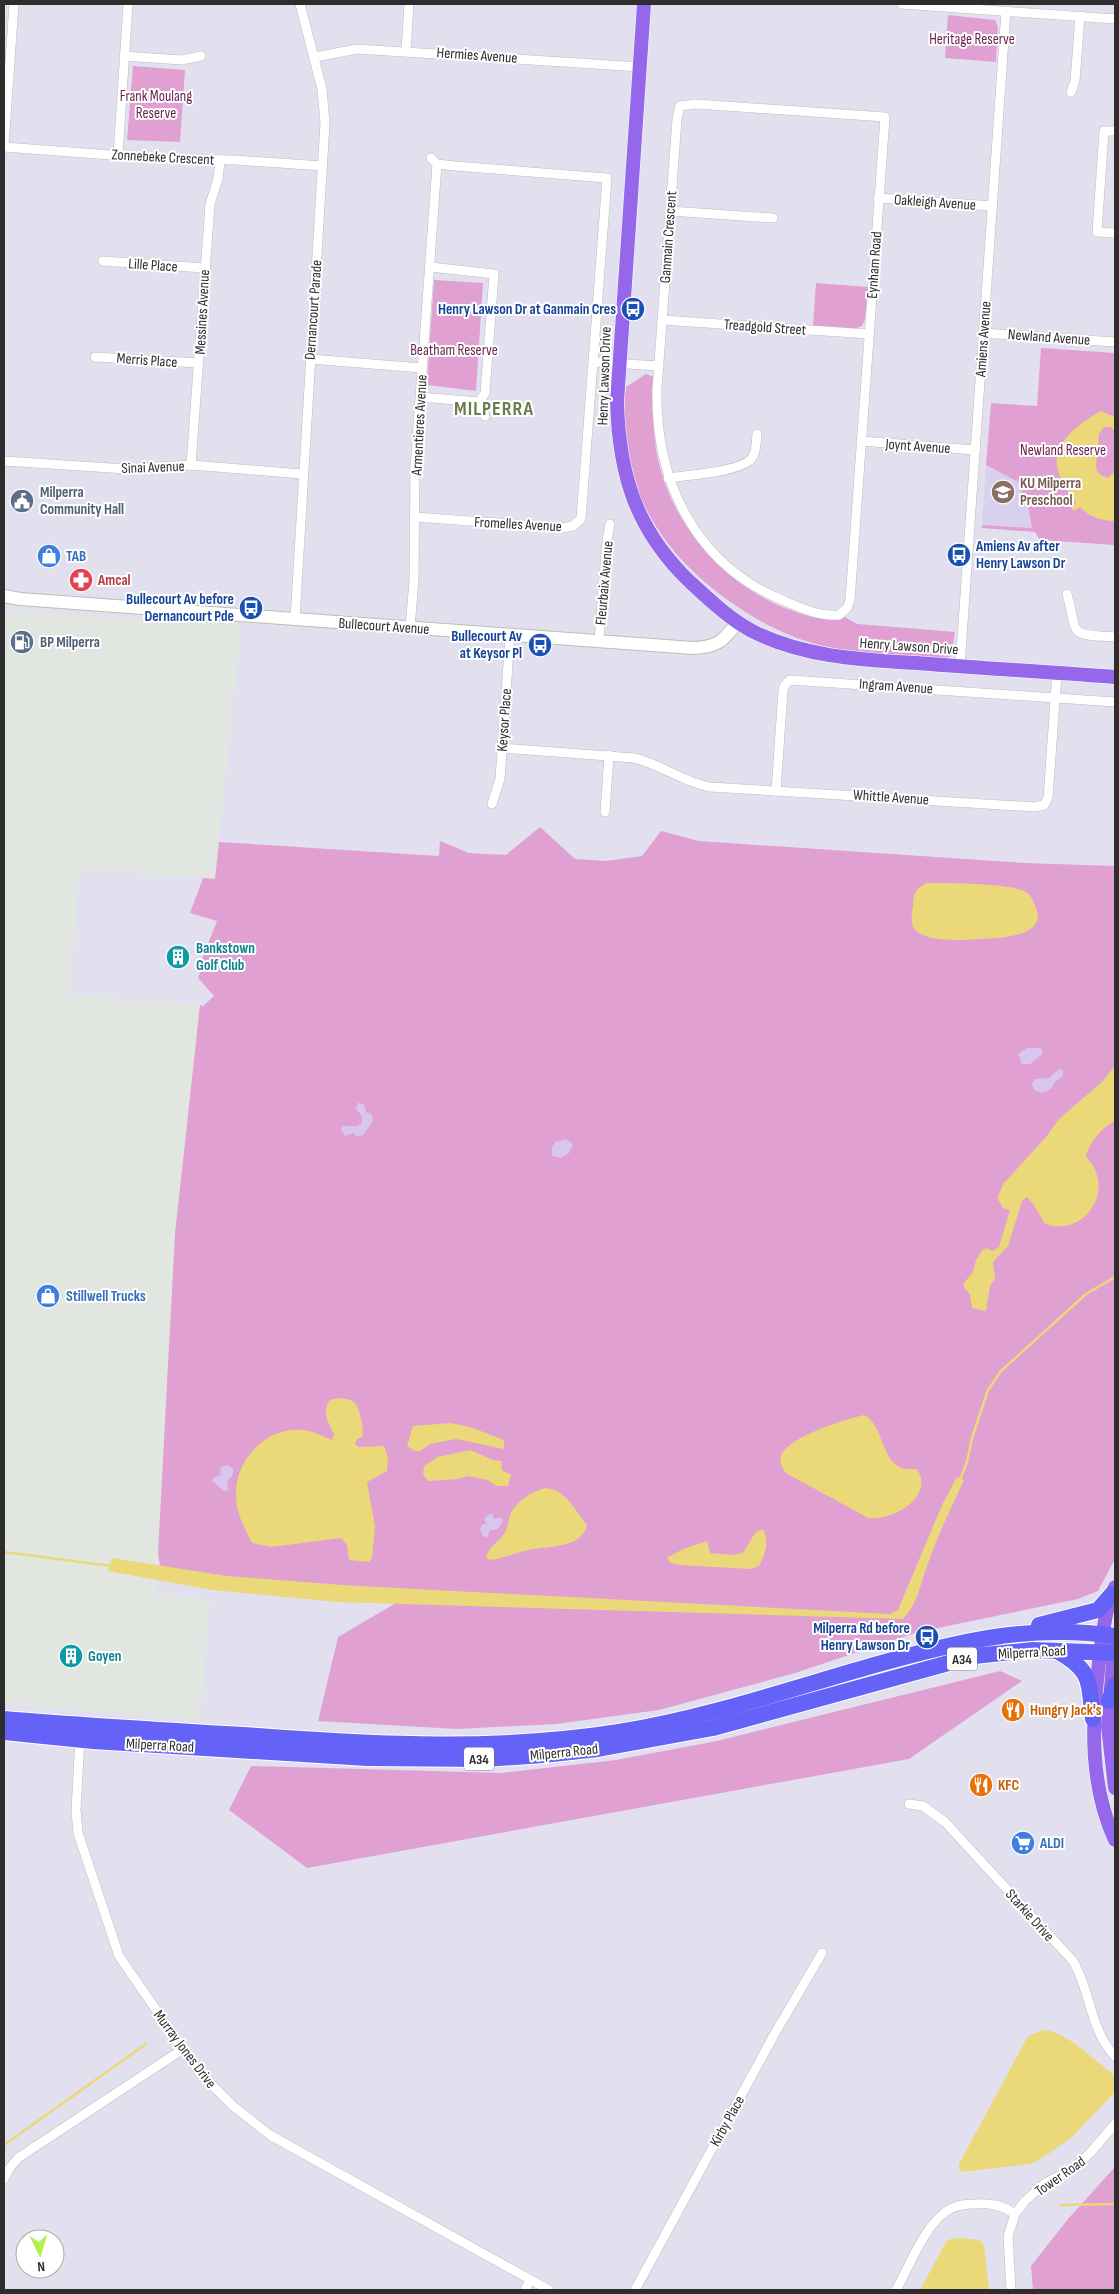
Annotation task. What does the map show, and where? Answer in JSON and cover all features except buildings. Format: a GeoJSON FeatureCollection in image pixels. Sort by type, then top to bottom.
{"type":"FeatureCollection","features":[{"type":"Feature","properties":{"kind":"highway"},"geometry":{"type":"LineString","coordinates":[[988,1637],[1092,1612],[1101,1608],[1114,1590]]}},
{"type":"Feature","properties":{"kind":"highway","name":"Milperra Road"},"geometry":{"type":"LineString","coordinates":[[4,1732],[382,1744],[502,1745],[619,1732],[711,1713],[942,1646],[988,1637],[1038,1632],[1110,1644]]}},
{"type":"Feature","properties":{"kind":"highway","name":"Milperra Road"},"geometry":{"type":"LineString","coordinates":[[4,1719],[80,1733],[367,1758],[484,1759],[544,1755],[598,1749],[713,1728],[974,1656],[1013,1651],[1055,1650],[1110,1644]]}},
{"type":"Feature","properties":{"kind":"highway"},"geometry":{"type":"LineString","coordinates":[[1055,1650],[1074,1660],[1085,1672],[1093,1719]]}},
{"type":"Feature","properties":{"kind":"highway"},"geometry":{"type":"LineString","coordinates":[[1109,1701],[1115,1685]]}},
{"type":"Feature","properties":{"kind":"main road","name":"Henry Lawson Drive"},"geometry":{"type":"LineString","coordinates":[[644,4],[617,402],[619,443],[627,483],[637,509],[649,532],[673,564],[715,606],[738,622],[780,642],[826,654],[1115,677]]}},
{"type":"Feature","properties":{"kind":"main road","name":"Bullecourt Avenue"},"geometry":{"type":"LineString","coordinates":[[4,596],[20,599],[703,648],[724,639],[738,622]]}},
{"type":"Feature","properties":{"kind":"main road","name":"Bullecourt Avenue"},"geometry":{"type":"LineString","coordinates":[[4,600],[20,599]]}},
{"type":"Feature","properties":{"kind":"main road"},"geometry":{"type":"LineString","coordinates":[[1114,1590],[1104,1621],[1110,1644],[1108,1726],[1115,1788]]}},
{"type":"Feature","properties":{"kind":"main road"},"geometry":{"type":"LineString","coordinates":[[1110,1644],[1093,1719],[1098,1782],[1115,1840]]}},
{"type":"Feature","properties":{"kind":"street"},"geometry":{"type":"LineString","coordinates":[[4,146],[14,4]]}},
{"type":"Feature","properties":{"kind":"street"},"geometry":{"type":"LineString","coordinates":[[118,155],[128,4]]}},
{"type":"Feature","properties":{"kind":"street","name":"Dernancourt Parade"},"geometry":{"type":"LineString","coordinates":[[295,619],[302,474],[323,166],[324,106],[315,57],[300,4]]}},
{"type":"Feature","properties":{"kind":"street"},"geometry":{"type":"LineString","coordinates":[[406,50],[409,4]]}},
{"type":"Feature","properties":{"kind":"street"},"geometry":{"type":"LineString","coordinates":[[902,4],[1115,19]]}},
{"type":"Feature","properties":{"kind":"street","name":"Amiens Avenue"},"geometry":{"type":"LineString","coordinates":[[960,666],[1006,11]]}},
{"type":"Feature","properties":{"kind":"street"},"geometry":{"type":"LineString","coordinates":[[1071,92],[1075,81],[1080,16]]}},
{"type":"Feature","properties":{"kind":"street","name":"Hermies Avenue"},"geometry":{"type":"LineString","coordinates":[[315,57],[357,48],[641,67]]}},
{"type":"Feature","properties":{"kind":"street"},"geometry":{"type":"LineString","coordinates":[[124,56],[181,60],[201,56]]}},
{"type":"Feature","properties":{"kind":"street","name":"Eynham Road"},"geometry":{"type":"LineString","coordinates":[[678,108],[684,104],[696,104],[885,117],[850,600],[848,608],[839,615]]}},
{"type":"Feature","properties":{"kind":"street","name":"Ganmain Crescent"},"geometry":{"type":"LineString","coordinates":[[678,108],[659,366],[658,432],[668,478],[684,511],[702,539],[717,556],[738,574],[766,593],[800,608],[818,613],[839,615]]}},
{"type":"Feature","properties":{"kind":"street"},"geometry":{"type":"LineString","coordinates":[[1115,131],[1104,130],[1097,232],[1115,233]]}},
{"type":"Feature","properties":{"kind":"street","name":"Zonnebeke Crescent"},"geometry":{"type":"LineString","coordinates":[[4,146],[118,155],[323,166]]}},
{"type":"Feature","properties":{"kind":"street","name":"Messines Avenue"},"geometry":{"type":"LineString","coordinates":[[191,465],[210,204],[218,179],[220,160]]}},
{"type":"Feature","properties":{"kind":"street","name":"Armentieres Avenue"},"geometry":{"type":"LineString","coordinates":[[410,628],[414,580],[415,467],[430,267],[434,161],[607,178]]}},
{"type":"Feature","properties":{"kind":"street","name":"Fromelles Avenue"},"geometry":{"type":"LineString","coordinates":[[415,517],[562,528],[574,526],[581,519],[607,178]]}},
{"type":"Feature","properties":{"kind":"street","name":"Oakleigh Avenue"},"geometry":{"type":"LineString","coordinates":[[878,198],[992,206]]}},
{"type":"Feature","properties":{"kind":"street"},"geometry":{"type":"LineString","coordinates":[[670,211],[773,218]]}},
{"type":"Feature","properties":{"kind":"street","name":"Lille Place"},"geometry":{"type":"LineString","coordinates":[[103,261],[204,268]]}},
{"type":"Feature","properties":{"kind":"street"},"geometry":{"type":"LineString","coordinates":[[430,267],[494,274],[485,393],[479,402]]}},
{"type":"Feature","properties":{"kind":"street","name":"Treadgold Street"},"geometry":{"type":"LineString","coordinates":[[662,320],[869,334]]}},
{"type":"Feature","properties":{"kind":"street","name":"Newland Avenue"},"geometry":{"type":"LineString","coordinates":[[984,333],[1115,342]]}},
{"type":"Feature","properties":{"kind":"street","name":"Merris Place"},"geometry":{"type":"LineString","coordinates":[[94,357],[199,363]]}},
{"type":"Feature","properties":{"kind":"street"},"geometry":{"type":"LineString","coordinates":[[310,358],[422,368]]}},
{"type":"Feature","properties":{"kind":"street"},"geometry":{"type":"LineString","coordinates":[[594,362],[659,366]]}},
{"type":"Feature","properties":{"kind":"street"},"geometry":{"type":"LineString","coordinates":[[420,397],[479,402]]}},
{"type":"Feature","properties":{"kind":"street"},"geometry":{"type":"LineString","coordinates":[[479,402],[486,416]]}},
{"type":"Feature","properties":{"kind":"street"},"geometry":{"type":"LineString","coordinates":[[668,478],[734,467],[748,462],[755,452],[757,434]]}},
{"type":"Feature","properties":{"kind":"street","name":"Joynt Avenue"},"geometry":{"type":"LineString","coordinates":[[861,441],[974,450]]}},
{"type":"Feature","properties":{"kind":"street","name":"Sinai Avenue"},"geometry":{"type":"LineString","coordinates":[[4,461],[126,468],[191,465],[302,474]]}},
{"type":"Feature","properties":{"kind":"street","name":"Fleurbaix Avenue"},"geometry":{"type":"LineString","coordinates":[[599,641],[610,524]]}},
{"type":"Feature","properties":{"kind":"street"},"geometry":{"type":"LineString","coordinates":[[1067,594],[1073,625],[1078,632],[1088,635],[1115,637]]}},
{"type":"Feature","properties":{"kind":"street","name":"Keysor Place"},"geometry":{"type":"LineString","coordinates":[[492,804],[499,786],[510,635]]}},
{"type":"Feature","properties":{"kind":"street","name":"Whittle Avenue"},"geometry":{"type":"LineString","coordinates":[[502,748],[609,755],[643,760],[686,781],[702,785],[1040,807],[1044,805],[1048,798],[1057,673]]}},
{"type":"Feature","properties":{"kind":"street","name":"Ingram Avenue"},"geometry":{"type":"LineString","coordinates":[[776,790],[783,691],[784,686],[790,680],[1115,702]]}},
{"type":"Feature","properties":{"kind":"street"},"geometry":{"type":"LineString","coordinates":[[605,812],[609,755]]}},
{"type":"Feature","properties":{"kind":"street","name":"Murray Jones Drive"},"geometry":{"type":"LineString","coordinates":[[80,1733],[76,1810],[78,1833],[113,1944],[127,1969],[183,2049],[215,2090],[270,2136],[549,2290]]}},
{"type":"Feature","properties":{"kind":"street","name":"Starkie Drive"},"geometry":{"type":"LineString","coordinates":[[909,1804],[923,1806],[945,1822],[1073,1961],[1079,1972],[1103,2041],[1115,2056]]}},
{"type":"Feature","properties":{"kind":"street","name":"Kirby Place"},"geometry":{"type":"LineString","coordinates":[[635,2290],[774,2035],[822,1953]]}},
{"type":"Feature","properties":{"kind":"street"},"geometry":{"type":"LineString","coordinates":[[4,2179],[18,2158],[183,2049]]}},
{"type":"Feature","properties":{"kind":"street","name":"Tower Road"},"geometry":{"type":"LineString","coordinates":[[1011,2290],[1008,2236],[1015,2214],[1025,2201],[1044,2184],[1074,2168],[1115,2124]]}},
{"type":"Feature","properties":{"kind":"street"},"geometry":{"type":"LineString","coordinates":[[896,2290],[934,2222],[947,2211],[964,2205],[990,2203],[1003,2207],[1015,2214]]}},
{"type":"Feature","properties":{"kind":"street"},"geometry":{"type":"LineString","coordinates":[[525,2290],[530,2280]]}},
{"type":"Feature","properties":{"kind":"shaded area"},"geometry":{"type":"Polygon","coordinates":[[[1100,411],[1115,417],[1115,432],[1111,427],[1104,427],[1099,434],[1096,466],[1097,471],[1101,475],[1108,478],[1115,471],[1115,521],[1096,518],[1080,507],[1074,511],[1071,508],[1076,503],[1059,474],[1057,461],[1058,451],[1064,441],[1085,421],[1100,411]]]}},
{"type":"Feature","properties":{"kind":"shaded area","name":"KU Milperra Preschool"},"geometry":{"type":"Polygon","coordinates":[[[986,465],[1025,485],[1019,500],[1027,501],[1032,528],[982,525],[986,465]]]}},
{"type":"Feature","properties":{"kind":"shaded area"},"geometry":{"type":"Polygon","coordinates":[[[4,612],[237,623],[241,626],[215,879],[79,869],[70,995],[200,1005],[175,1234],[156,1592],[210,1600],[200,1720],[4,1704],[4,612]]]}},
{"type":"Feature","properties":{"kind":"shaded area"},"geometry":{"type":"Polygon","coordinates":[[[927,883],[978,884],[1019,889],[1026,892],[1032,898],[1037,911],[1037,920],[1034,927],[1017,935],[1007,937],[954,940],[926,936],[914,928],[912,917],[915,894],[920,887],[927,883]]]}},
{"type":"Feature","properties":{"kind":"shaded area"},"geometry":{"type":"Polygon","coordinates":[[[1115,1066],[1115,1121],[1097,1136],[1089,1147],[1086,1157],[1095,1169],[1098,1183],[1097,1196],[1092,1207],[1084,1217],[1073,1224],[1060,1226],[1045,1224],[1027,1197],[1022,1201],[1008,1246],[993,1262],[995,1279],[990,1286],[986,1311],[972,1308],[970,1295],[964,1287],[964,1283],[973,1272],[976,1260],[982,1250],[987,1248],[992,1251],[999,1247],[1010,1210],[1003,1208],[997,1198],[1004,1183],[1046,1137],[1059,1119],[1102,1082],[1115,1066]]]}},
{"type":"Feature","properties":{"kind":"shaded area"},"geometry":{"type":"Polygon","coordinates":[[[338,1398],[354,1402],[360,1413],[363,1434],[362,1437],[357,1439],[355,1444],[359,1447],[384,1446],[388,1457],[387,1471],[367,1482],[375,1526],[372,1558],[369,1562],[349,1560],[347,1545],[341,1538],[271,1547],[252,1543],[241,1520],[236,1502],[237,1482],[247,1458],[266,1439],[277,1433],[290,1430],[303,1430],[332,1440],[334,1434],[326,1417],[326,1409],[330,1400],[338,1398]]]}},
{"type":"Feature","properties":{"kind":"shaded area"},"geometry":{"type":"Polygon","coordinates":[[[864,1415],[876,1427],[886,1452],[896,1465],[904,1469],[917,1469],[921,1479],[920,1489],[916,1498],[909,1505],[889,1516],[868,1518],[786,1473],[782,1467],[780,1458],[786,1448],[806,1435],[844,1420],[864,1415]]]}},
{"type":"Feature","properties":{"kind":"shaded area"},"geometry":{"type":"Polygon","coordinates":[[[451,1423],[470,1427],[504,1440],[504,1449],[456,1439],[430,1444],[420,1451],[415,1451],[407,1446],[413,1426],[451,1423]]]}},
{"type":"Feature","properties":{"kind":"shaded area"},"geometry":{"type":"Polygon","coordinates":[[[470,1450],[493,1460],[501,1461],[502,1470],[511,1475],[508,1486],[496,1486],[488,1480],[468,1476],[458,1479],[428,1481],[423,1474],[424,1466],[438,1457],[470,1450]]]}},
{"type":"Feature","properties":{"kind":"shaded area"},"geometry":{"type":"Polygon","coordinates":[[[957,1477],[964,1480],[935,1544],[918,1594],[912,1607],[903,1619],[337,1602],[212,1590],[108,1571],[112,1558],[227,1576],[342,1585],[890,1614],[898,1610],[942,1505],[957,1477]]]}},
{"type":"Feature","properties":{"kind":"shaded area"},"geometry":{"type":"Polygon","coordinates":[[[545,1488],[558,1492],[569,1501],[587,1525],[584,1533],[571,1542],[562,1545],[528,1550],[493,1560],[488,1559],[486,1556],[488,1552],[505,1532],[510,1515],[517,1504],[525,1497],[545,1488]]]}},
{"type":"Feature","properties":{"kind":"shaded area"},"geometry":{"type":"Polygon","coordinates":[[[763,1529],[766,1539],[765,1552],[759,1566],[750,1569],[680,1565],[671,1563],[667,1558],[683,1549],[707,1541],[710,1553],[731,1555],[743,1553],[755,1533],[763,1529]]]}},
{"type":"Feature","properties":{"kind":"shaded area"},"geometry":{"type":"Polygon","coordinates":[[[1044,2030],[1070,2041],[1111,2072],[1115,2077],[1114,2093],[1072,2137],[1031,2164],[962,2172],[959,2169],[959,2164],[1028,2036],[1044,2030]]]}},
{"type":"Feature","properties":{"kind":"shaded area"},"geometry":{"type":"Polygon","coordinates":[[[950,2239],[979,2240],[984,2245],[989,2290],[920,2290],[946,2242],[950,2239]]]}},
{"type":"Feature","properties":{"kind":"green space","name":"Heritage Reserve"},"geometry":{"type":"Polygon","coordinates":[[[948,15],[995,20],[998,27],[996,62],[945,58],[948,15]]]}},
{"type":"Feature","properties":{"kind":"green space","name":"Frank Moulang Reserve"},"geometry":{"type":"Polygon","coordinates":[[[133,66],[185,70],[180,142],[127,140],[133,66]]]}},
{"type":"Feature","properties":{"kind":"green space","name":"Beatham Reserve"},"geometry":{"type":"Polygon","coordinates":[[[434,280],[483,283],[476,391],[427,385],[434,280]]]}},
{"type":"Feature","properties":{"kind":"green space"},"geometry":{"type":"Polygon","coordinates":[[[816,283],[868,287],[865,319],[862,326],[854,329],[813,326],[816,283]]]}},
{"type":"Feature","properties":{"kind":"green space","name":"Newland Reserve"},"geometry":{"type":"Polygon","coordinates":[[[1041,348],[1115,353],[1115,545],[1040,540],[1035,532],[982,528],[982,525],[1032,528],[1027,501],[1018,500],[1024,485],[986,465],[991,403],[1037,406],[1041,348]]]}},
{"type":"Feature","properties":{"kind":"green space"},"geometry":{"type":"Polygon","coordinates":[[[646,374],[654,377],[655,443],[659,464],[667,488],[677,510],[690,531],[723,569],[763,598],[785,608],[816,618],[844,617],[858,624],[955,632],[951,656],[927,659],[857,652],[809,642],[757,619],[711,587],[687,565],[666,540],[649,514],[636,485],[627,454],[624,422],[626,387],[646,374]]]}},
{"type":"Feature","properties":{"kind":"green space","name":"Bankstown Golf Club"},"geometry":{"type":"Polygon","coordinates":[[[540,827],[575,859],[606,861],[642,856],[661,831],[699,841],[1025,863],[1115,866],[1115,1559],[1098,1591],[1078,1599],[918,1632],[795,1673],[659,1710],[556,1724],[457,1729],[318,1721],[338,1637],[413,1593],[161,1572],[158,1553],[175,1234],[200,1005],[203,1006],[214,996],[198,978],[201,970],[198,969],[217,921],[190,913],[203,878],[215,879],[219,842],[439,856],[440,841],[469,853],[506,855],[540,827]]]}},
{"type":"Feature","properties":{"kind":"green space"},"geometry":{"type":"Polygon","coordinates":[[[1000,1671],[1022,1681],[909,1759],[307,1868],[229,1810],[251,1766],[502,1773],[616,1760],[717,1741],[1000,1671]]]}},
{"type":"Feature","properties":{"kind":"green space"},"geometry":{"type":"Polygon","coordinates":[[[1115,2167],[1115,2290],[1033,2290],[1031,2266],[1068,2219],[1115,2167]]]}},
{"type":"Feature","properties":{"kind":"sand"},"geometry":{"type":"Polygon","coordinates":[[[1027,1048],[1041,1048],[1043,1053],[1030,1064],[1022,1064],[1018,1054],[1027,1048]]]}},
{"type":"Feature","properties":{"kind":"sand"},"geometry":{"type":"Polygon","coordinates":[[[1059,1069],[1063,1070],[1063,1076],[1055,1082],[1051,1089],[1041,1093],[1034,1090],[1032,1084],[1035,1079],[1049,1078],[1059,1069]]]}},
{"type":"Feature","properties":{"kind":"sand"},"geometry":{"type":"Polygon","coordinates":[[[358,1103],[364,1104],[366,1112],[372,1115],[373,1121],[363,1135],[356,1136],[353,1133],[345,1136],[341,1130],[342,1126],[357,1126],[362,1123],[362,1117],[356,1108],[358,1103]]]}},
{"type":"Feature","properties":{"kind":"sand"},"geometry":{"type":"Polygon","coordinates":[[[566,1139],[573,1144],[569,1153],[561,1158],[552,1156],[552,1147],[555,1142],[566,1139]]]}},
{"type":"Feature","properties":{"kind":"sand"},"geometry":{"type":"Polygon","coordinates":[[[228,1465],[233,1469],[233,1474],[227,1482],[229,1490],[224,1491],[212,1481],[213,1478],[220,1475],[221,1467],[228,1465]]]}},
{"type":"Feature","properties":{"kind":"sand"},"geometry":{"type":"Polygon","coordinates":[[[492,1513],[494,1519],[502,1518],[503,1522],[497,1529],[489,1531],[488,1537],[483,1536],[480,1529],[483,1524],[487,1524],[484,1520],[492,1513]]]}},
{"type":"Feature","properties":{"kind":"waterway"},"geometry":{"type":"LineString","coordinates":[[959,1482],[967,1462],[972,1438],[988,1390],[1001,1371],[1086,1294],[1115,1277]]}},
{"type":"Feature","properties":{"kind":"waterway"},"geometry":{"type":"LineString","coordinates":[[4,1552],[111,1566]]}},
{"type":"Feature","properties":{"kind":"waterway"},"geometry":{"type":"LineString","coordinates":[[4,2145],[146,2044]]}},
{"type":"Feature","properties":{"kind":"waterway"},"geometry":{"type":"LineString","coordinates":[[1060,2205],[1115,2204]]}},
{"type":"Feature","properties":{"kind":"place","name":"Henry Lawson Dr at Ganmain Cres"},"geometry":{"type":"Point","coordinates":[633,309]}},
{"type":"Feature","properties":{"kind":"place","name":"KU Milperra Preschool"},"geometry":{"type":"Point","coordinates":[1003,492]}},
{"type":"Feature","properties":{"kind":"place","name":"Milperra Community Hall"},"geometry":{"type":"Point","coordinates":[22,501]}},
{"type":"Feature","properties":{"kind":"place","name":"Amiens Av after Henry Lawson Dr"},"geometry":{"type":"Point","coordinates":[959,555]}},
{"type":"Feature","properties":{"kind":"place","name":"TAB"},"geometry":{"type":"Point","coordinates":[49,556]}},
{"type":"Feature","properties":{"kind":"place","name":"Amcal"},"geometry":{"type":"Point","coordinates":[81,580]}},
{"type":"Feature","properties":{"kind":"place","name":"Bullecourt Av before Dernancourt Pde"},"geometry":{"type":"Point","coordinates":[251,608]}},
{"type":"Feature","properties":{"kind":"place","name":"BP Milperra"},"geometry":{"type":"Point","coordinates":[22,642]}},
{"type":"Feature","properties":{"kind":"place","name":"Bullecourt Av at Keysor Pl"},"geometry":{"type":"Point","coordinates":[540,645]}},
{"type":"Feature","properties":{"kind":"place","name":"Bankstown Golf Club"},"geometry":{"type":"Point","coordinates":[178,957]}},
{"type":"Feature","properties":{"kind":"place","name":"Stillwell Trucks"},"geometry":{"type":"Point","coordinates":[48,1296]}},
{"type":"Feature","properties":{"kind":"place","name":"Milperra Rd before Henry Lawson Dr"},"geometry":{"type":"Point","coordinates":[927,1637]}},
{"type":"Feature","properties":{"kind":"place","name":"Goyen"},"geometry":{"type":"Point","coordinates":[71,1656]}},
{"type":"Feature","properties":{"kind":"place","name":"Hungry Jack's"},"geometry":{"type":"Point","coordinates":[1013,1710]}},
{"type":"Feature","properties":{"kind":"place","name":"KFC"},"geometry":{"type":"Point","coordinates":[981,1785]}},
{"type":"Feature","properties":{"kind":"place","name":"ALDI"},"geometry":{"type":"Point","coordinates":[1023,1843]}},
{"type":"Feature","properties":{"kind":"district","name":"MILPERRA"},"geometry":{"type":"Point","coordinates":[494,408]}}]}
